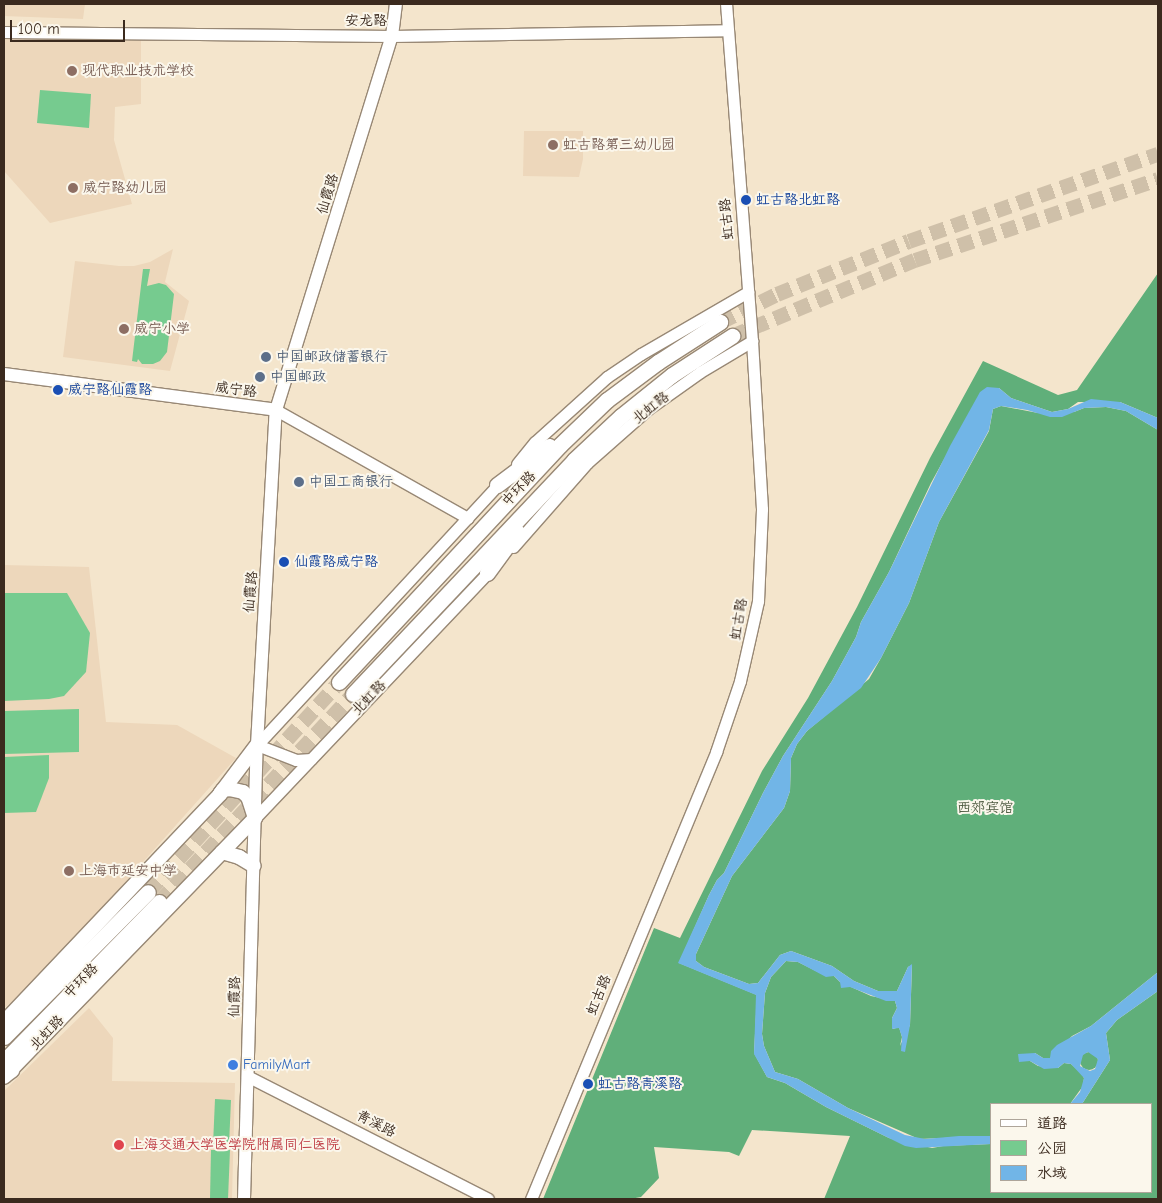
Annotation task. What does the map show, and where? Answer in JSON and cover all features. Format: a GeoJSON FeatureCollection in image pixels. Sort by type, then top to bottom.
{"type":"FeatureCollection","features":[{"type":"Feature","properties":{"kind":"highway","name":"中环路"},"geometry":{"type":"LineString","coordinates":[[339,682],[560,445],[598,408],[658,362],[720,322]]}},
{"type":"Feature","properties":{"kind":"highway","name":"中环路"},"geometry":{"type":"LineString","coordinates":[[353,694],[565,470],[622,416],[664,381],[732,336]]}},
{"type":"Feature","properties":{"kind":"highway"},"geometry":{"type":"LineString","coordinates":[[497,485],[598,408]]}},
{"type":"Feature","properties":{"kind":"highway"},"geometry":{"type":"LineString","coordinates":[[486,573],[565,470]]}},
{"type":"Feature","properties":{"kind":"highway","name":"中环路"},"geometry":{"type":"LineString","coordinates":[[4,1037],[153,897],[6,1071]]}},
{"type":"Feature","properties":{"kind":"main road","name":"仙霞路"},"geometry":{"type":"LineString","coordinates":[[244,1199],[249,1077],[257,745],[276,410],[392,36],[396,4]]}},
{"type":"Feature","properties":{"kind":"main road","name":"威宁路"},"geometry":{"type":"LineString","coordinates":[[4,374],[276,410]]}},
{"type":"Feature","properties":{"kind":"main road"},"geometry":{"type":"LineString","coordinates":[[4,1022],[223,790],[257,745]]}},
{"type":"Feature","properties":{"kind":"main road"},"geometry":{"type":"LineString","coordinates":[[223,790],[230,789],[243,792],[248,797],[255,818]]}},
{"type":"Feature","properties":{"kind":"main road","name":"北虹路"},"geometry":{"type":"LineString","coordinates":[[6,1071],[255,818]]}},
{"type":"Feature","properties":{"kind":"main road"},"geometry":{"type":"LineString","coordinates":[[222,852],[240,857],[254,866]]}},
{"type":"Feature","properties":{"kind":"street","name":"虹古路"},"geometry":{"type":"LineString","coordinates":[[530,1199],[716,752],[740,681],[758,601],[762,509],[752,342],[726,4]]}},
{"type":"Feature","properties":{"kind":"street","name":"安龙路"},"geometry":{"type":"LineString","coordinates":[[4,32],[392,36],[727,30]]}},
{"type":"Feature","properties":{"kind":"street"},"geometry":{"type":"LineString","coordinates":[[311,760],[296,760],[257,745],[468,518],[535,442],[607,377],[642,354],[748,292]]}},
{"type":"Feature","properties":{"kind":"street","name":"北虹路"},"geometry":{"type":"LineString","coordinates":[[255,818],[486,573],[512,549],[587,463],[648,409],[700,372],[752,342]]}},
{"type":"Feature","properties":{"kind":"street","name":"威宁路"},"geometry":{"type":"LineString","coordinates":[[276,410],[468,518]]}},
{"type":"Feature","properties":{"kind":"street","name":"青溪路"},"geometry":{"type":"LineString","coordinates":[[249,1077],[488,1199]]}},
{"type":"Feature","properties":{"kind":"shaded area"},"geometry":{"type":"Polygon","coordinates":[[[4,4],[85,4],[83,19],[4,16],[4,4]]]}},
{"type":"Feature","properties":{"kind":"shaded area"},"geometry":{"type":"Polygon","coordinates":[[[4,36],[141,37],[141,104],[115,107],[114,140],[132,204],[50,223],[4,171],[4,36]]]}},
{"type":"Feature","properties":{"kind":"shaded area","name":"虹古路第三幼儿园"},"geometry":{"type":"Polygon","coordinates":[[[524,131],[583,131],[583,159],[579,177],[523,176],[524,131]]]}},
{"type":"Feature","properties":{"kind":"shaded area","name":"威宁小学"},"geometry":{"type":"Polygon","coordinates":[[[173,249],[165,282],[189,301],[170,371],[63,357],[75,261],[134,266],[150,262],[173,249]]]}},
{"type":"Feature","properties":{"kind":"shaded area","name":"上海市延安中学"},"geometry":{"type":"Polygon","coordinates":[[[4,565],[89,567],[106,722],[177,725],[236,758],[33,985],[4,1008],[4,565]]]}},
{"type":"Feature","properties":{"kind":"shaded area","name":"上海交通大学医学院附属同仁医院"},"geometry":{"type":"Polygon","coordinates":[[[89,1008],[113,1038],[112,1081],[235,1083],[232,1199],[4,1199],[4,1091],[89,1008]]]}},
{"type":"Feature","properties":{"kind":"green space"},"geometry":{"type":"Polygon","coordinates":[[[40,90],[91,94],[89,128],[37,123],[40,90]]]}},
{"type":"Feature","properties":{"kind":"green space"},"geometry":{"type":"Polygon","coordinates":[[[143,269],[150,269],[147,286],[159,283],[166,285],[174,294],[167,352],[160,361],[153,364],[142,364],[138,359],[137,362],[132,361],[143,269]]]}},
{"type":"Feature","properties":{"kind":"green space"},"geometry":{"type":"Polygon","coordinates":[[[1158,273],[1158,418],[1120,402],[1078,402],[1068,409],[1052,412],[1011,398],[999,388],[965,421],[931,483],[889,572],[861,622],[856,637],[832,681],[783,756],[724,873],[717,880],[709,895],[679,963],[757,995],[754,1053],[767,1077],[785,1083],[826,1107],[889,1138],[932,1148],[990,1144],[990,1193],[1152,1193],[1152,1103],[1083,1103],[1110,1060],[1106,1033],[1117,1020],[1158,991],[1158,1199],[824,1199],[850,1136],[752,1130],[739,1156],[729,1152],[654,1147],[659,1178],[641,1197],[630,1199],[543,1199],[654,928],[680,938],[762,771],[808,698],[857,607],[930,458],[983,361],[1058,395],[1077,390],[1158,273]]]}},
{"type":"Feature","properties":{"kind":"green space","name":"西郊宾馆"},"geometry":{"type":"Polygon","coordinates":[[[1001,406],[1038,413],[1074,412],[1084,408],[1106,407],[1126,411],[1158,430],[1158,972],[1091,1026],[1072,1036],[1050,1058],[1043,1058],[1035,1053],[1030,1061],[1038,1066],[1058,1068],[1064,1063],[1071,1064],[1081,1073],[1084,1078],[1083,1086],[1071,1103],[990,1103],[990,1136],[919,1139],[848,1108],[798,1079],[775,1072],[764,1046],[762,1034],[765,993],[771,977],[786,961],[798,962],[826,976],[834,976],[840,982],[871,996],[895,1001],[897,1008],[892,1018],[893,1029],[899,1027],[902,1037],[900,1046],[910,1025],[912,965],[908,967],[897,991],[878,991],[854,981],[832,966],[791,951],[780,955],[758,983],[749,984],[704,967],[696,961],[696,954],[732,876],[784,808],[790,791],[791,758],[797,744],[807,731],[869,679],[881,658],[909,603],[939,522],[989,431],[993,409],[1001,406]]]}},
{"type":"Feature","properties":{"kind":"green space"},"geometry":{"type":"Polygon","coordinates":[[[4,593],[67,593],[90,633],[86,672],[64,696],[49,699],[4,701],[4,593]]]}},
{"type":"Feature","properties":{"kind":"green space"},"geometry":{"type":"Polygon","coordinates":[[[79,709],[79,752],[4,754],[4,711],[79,709]]]}},
{"type":"Feature","properties":{"kind":"green space"},"geometry":{"type":"Polygon","coordinates":[[[49,755],[49,778],[36,812],[4,813],[4,757],[49,755]]]}},
{"type":"Feature","properties":{"kind":"green space"},"geometry":{"type":"Polygon","coordinates":[[[1089,1052],[1095,1055],[1098,1061],[1095,1067],[1089,1070],[1083,1067],[1080,1061],[1083,1055],[1089,1052]]]}},
{"type":"Feature","properties":{"kind":"green space"},"geometry":{"type":"Polygon","coordinates":[[[215,1099],[231,1100],[229,1145],[213,1145],[215,1099]]]}},
{"type":"Feature","properties":{"kind":"green space"},"geometry":{"type":"Polygon","coordinates":[[[211,1150],[230,1150],[228,1199],[210,1199],[211,1150]]]}},
{"type":"Feature","properties":{"kind":"water"},"geometry":{"type":"Polygon","coordinates":[[[987,387],[999,388],[1011,398],[1052,412],[1068,409],[1091,399],[1120,402],[1158,418],[1158,430],[1126,411],[1106,407],[1084,408],[1062,417],[1050,417],[1027,410],[1001,406],[993,409],[989,430],[939,522],[909,603],[881,658],[861,688],[807,731],[797,744],[791,758],[790,791],[784,808],[732,876],[696,954],[696,961],[704,967],[749,984],[758,983],[780,955],[791,951],[832,966],[854,981],[878,991],[897,991],[908,967],[912,964],[910,1025],[905,1052],[901,1051],[902,1037],[899,1028],[892,1029],[892,1018],[897,1008],[895,1001],[886,1001],[850,987],[841,988],[840,982],[834,976],[826,977],[798,962],[786,961],[771,977],[765,993],[762,1034],[764,1046],[775,1072],[798,1079],[848,1108],[905,1135],[925,1139],[990,1136],[990,1144],[916,1148],[905,1146],[826,1107],[785,1083],[767,1077],[754,1054],[756,995],[678,963],[709,895],[717,880],[724,873],[783,756],[832,681],[856,637],[861,622],[889,572],[950,446],[980,392],[987,387]]]}},
{"type":"Feature","properties":{"kind":"water"},"geometry":{"type":"Polygon","coordinates":[[[1158,972],[1158,991],[1117,1020],[1106,1033],[1110,1060],[1083,1103],[1071,1103],[1080,1092],[1084,1078],[1071,1064],[1064,1063],[1058,1068],[1044,1069],[1030,1061],[1019,1062],[1018,1054],[1035,1053],[1043,1058],[1050,1058],[1051,1051],[1057,1045],[1091,1026],[1158,972]],[[1088,1052],[1083,1055],[1080,1066],[1090,1071],[1095,1069],[1098,1059],[1088,1052]]]}},
{"type":"Feature","properties":{"kind":"tunnel"},"geometry":{"type":"LineString","coordinates":[[720,322],[777,294],[909,241],[1158,154]]}},
{"type":"Feature","properties":{"kind":"tunnel"},"geometry":{"type":"LineString","coordinates":[[732,336],[915,260],[1158,179]]}},
{"type":"Feature","properties":{"kind":"tunnel"},"geometry":{"type":"LineString","coordinates":[[148,892],[339,682]]}},
{"type":"Feature","properties":{"kind":"tunnel"},"geometry":{"type":"LineString","coordinates":[[159,902],[353,694]]}},
{"type":"Feature","properties":{"kind":"place","name":"现代职业技术学校"},"geometry":{"type":"Point","coordinates":[72,71]}},
{"type":"Feature","properties":{"kind":"place","name":"虹古路第三幼儿园"},"geometry":{"type":"Point","coordinates":[553,145]}},
{"type":"Feature","properties":{"kind":"place","name":"威宁路幼儿园"},"geometry":{"type":"Point","coordinates":[73,188]}},
{"type":"Feature","properties":{"kind":"place","name":"虹古路北虹路"},"geometry":{"type":"Point","coordinates":[746,200]}},
{"type":"Feature","properties":{"kind":"place","name":"威宁小学"},"geometry":{"type":"Point","coordinates":[124,329]}},
{"type":"Feature","properties":{"kind":"place","name":"中国邮政储蓄银行"},"geometry":{"type":"Point","coordinates":[266,357]}},
{"type":"Feature","properties":{"kind":"place","name":"中国邮政"},"geometry":{"type":"Point","coordinates":[260,377]}},
{"type":"Feature","properties":{"kind":"place","name":"威宁路仙霞路"},"geometry":{"type":"Point","coordinates":[58,390]}},
{"type":"Feature","properties":{"kind":"place","name":"中国工商银行"},"geometry":{"type":"Point","coordinates":[299,482]}},
{"type":"Feature","properties":{"kind":"place","name":"仙霞路威宁路"},"geometry":{"type":"Point","coordinates":[284,562]}},
{"type":"Feature","properties":{"kind":"place","name":"上海市延安中学"},"geometry":{"type":"Point","coordinates":[69,871]}},
{"type":"Feature","properties":{"kind":"place","name":"FamilyMart"},"geometry":{"type":"Point","coordinates":[233,1065]}},
{"type":"Feature","properties":{"kind":"place","name":"虹古路青溪路"},"geometry":{"type":"Point","coordinates":[588,1084]}},
{"type":"Feature","properties":{"kind":"place","name":"上海交通大学医学院附属同仁医院"},"geometry":{"type":"Point","coordinates":[119,1145]}}]}
